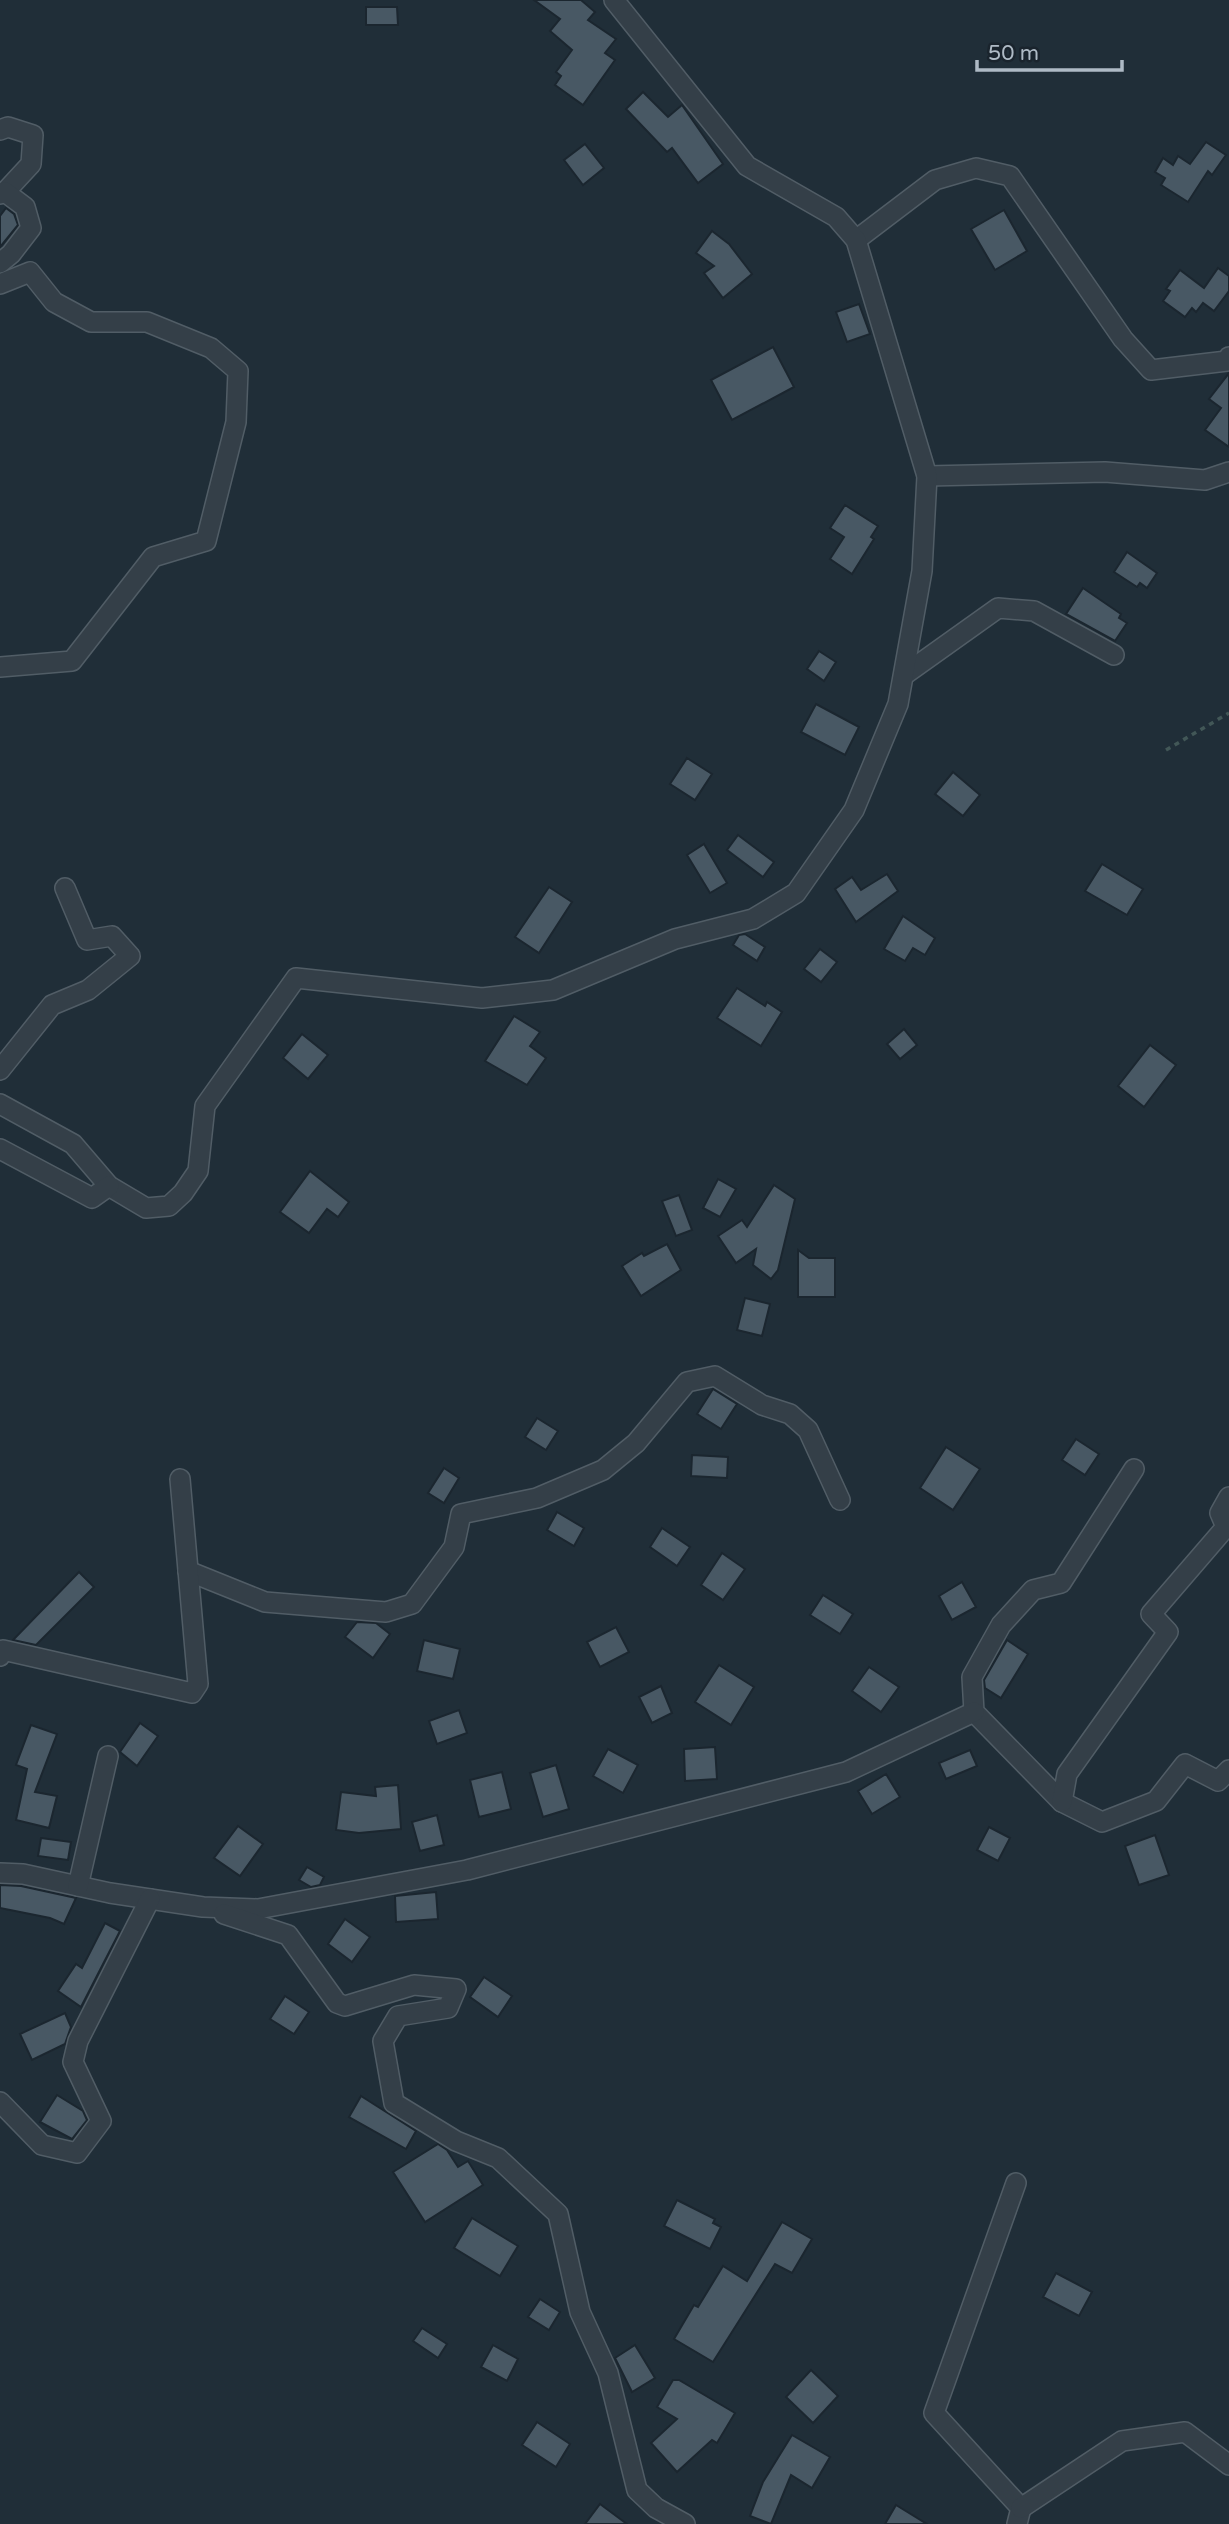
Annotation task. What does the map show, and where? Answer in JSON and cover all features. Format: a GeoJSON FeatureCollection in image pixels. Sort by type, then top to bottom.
{"type":"FeatureCollection","features":[{"type":"Feature","properties":{"kind":"street"},"geometry":{"type":"LineString","coordinates":[[0,1104],[73,1144],[109,1186],[146,1208],[169,1206],[183,1193],[198,1171],[205,1106],[296,978],[482,998],[553,990],[675,939],[753,919],[796,893],[854,810],[898,704],[922,572],[927,477],[856,240],[836,217],[747,166],[614,0]]}},
{"type":"Feature","properties":{"kind":"street"},"geometry":{"type":"LineString","coordinates":[[0,130],[8,127],[33,135],[30,164],[2,193],[25,207],[31,228],[11,254],[0,263]]}},
{"type":"Feature","properties":{"kind":"street"},"geometry":{"type":"LineString","coordinates":[[856,240],[935,180],[975,168],[1010,176],[1123,339],[1151,370],[1227,361],[1229,357]]}},
{"type":"Feature","properties":{"kind":"street"},"geometry":{"type":"LineString","coordinates":[[0,285],[30,272],[54,302],[91,322],[147,322],[211,348],[238,371],[236,422],[206,541],[153,557],[72,661],[0,667]]}},
{"type":"Feature","properties":{"kind":"street"},"geometry":{"type":"LineString","coordinates":[[927,477],[1105,472],[1205,480],[1229,472]]}},
{"type":"Feature","properties":{"kind":"street"},"geometry":{"type":"LineString","coordinates":[[904,675],[998,608],[1034,611],[1114,655]]}},
{"type":"Feature","properties":{"kind":"street"},"geometry":{"type":"LineString","coordinates":[[0,1070],[52,1005],[88,990],[130,956],[112,936],[87,940],[65,888]]}},
{"type":"Feature","properties":{"kind":"street"},"geometry":{"type":"LineString","coordinates":[[0,1149],[92,1198],[109,1186]]}},
{"type":"Feature","properties":{"kind":"street"},"geometry":{"type":"LineString","coordinates":[[188,1571],[265,1602],[386,1612],[412,1604],[454,1547],[461,1514],[537,1498],[603,1470],[636,1443],[687,1382],[715,1376],[762,1405],[790,1414],[808,1430],[840,1500]]}},
{"type":"Feature","properties":{"kind":"street"},"geometry":{"type":"LineString","coordinates":[[1134,1469],[1061,1583],[1033,1590],[1001,1625],[972,1677],[974,1712],[1062,1802],[1102,1822],[1156,1801],[1185,1764],[1225,1779]]}},
{"type":"Feature","properties":{"kind":"street"},"geometry":{"type":"LineString","coordinates":[[0,1656],[3,1650],[192,1693],[198,1684],[180,1479]]}},
{"type":"Feature","properties":{"kind":"street"},"geometry":{"type":"LineString","coordinates":[[1062,1802],[1067,1774],[1168,1632],[1151,1614],[1226,1527],[1220,1513],[1229,1497]]}},
{"type":"Feature","properties":{"kind":"street"},"geometry":{"type":"LineString","coordinates":[[0,1872],[203,1907],[258,1909],[495,1863],[846,1772],[974,1712]]}},
{"type":"Feature","properties":{"kind":"street"},"geometry":{"type":"LineString","coordinates":[[78,1886],[108,1756]]}},
{"type":"Feature","properties":{"kind":"street"},"geometry":{"type":"LineString","coordinates":[[0,2102],[41,2145],[77,2153],[101,2121],[73,2062],[78,2041],[150,1899]]}},
{"type":"Feature","properties":{"kind":"street"},"geometry":{"type":"LineString","coordinates":[[203,1907],[288,1935],[337,2003],[345,2006],[414,1985],[456,1989],[448,2008],[398,2016],[383,2040],[394,2103],[456,2141],[498,2158],[558,2214],[580,2312],[608,2373],[637,2490],[656,2508],[685,2524]]}},
{"type":"Feature","properties":{"kind":"street"},"geometry":{"type":"LineString","coordinates":[[1016,2183],[934,2413],[1019,2516],[1122,2441],[1185,2432],[1229,2465]]}},
{"type":"Feature","properties":{"kind":"path"},"geometry":{"type":"LineString","coordinates":[[1167,750],[1229,713]]}},
{"type":"Feature","properties":{"kind":"building"},"geometry":{"type":"Polygon","coordinates":[[[534,0],[581,0],[595,12],[588,20],[616,39],[605,53],[615,60],[583,105],[555,85],[561,76],[556,72],[572,50],[550,31],[560,19],[534,0]]]}},
{"type":"Feature","properties":{"kind":"building"},"geometry":{"type":"Polygon","coordinates":[[[366,7],[397,7],[398,25],[366,25],[366,7]]]}},
{"type":"Feature","properties":{"kind":"building"},"geometry":{"type":"Polygon","coordinates":[[[643,92],[668,117],[682,105],[723,164],[698,183],[672,148],[667,152],[626,109],[643,92]]]}},
{"type":"Feature","properties":{"kind":"building"},"geometry":{"type":"Polygon","coordinates":[[[1206,142],[1226,155],[1212,175],[1208,171],[1188,202],[1161,185],[1165,178],[1155,172],[1163,158],[1173,165],[1178,156],[1190,164],[1206,142]]]}},
{"type":"Feature","properties":{"kind":"building"},"geometry":{"type":"Polygon","coordinates":[[[585,144],[604,168],[583,185],[564,160],[585,144]]]}},
{"type":"Feature","properties":{"kind":"building"},"geometry":{"type":"Polygon","coordinates":[[[6,208],[14,214],[18,225],[0,247],[0,216],[6,208]]]}},
{"type":"Feature","properties":{"kind":"building"},"geometry":{"type":"Polygon","coordinates":[[[1004,210],[1027,251],[995,270],[971,229],[1004,210]]]}},
{"type":"Feature","properties":{"kind":"building"},"geometry":{"type":"Polygon","coordinates":[[[712,231],[729,244],[752,274],[723,298],[704,273],[714,266],[696,253],[712,231]]]}},
{"type":"Feature","properties":{"kind":"building"},"geometry":{"type":"Polygon","coordinates":[[[1218,268],[1229,276],[1229,291],[1214,311],[1203,303],[1196,312],[1192,308],[1185,317],[1163,301],[1170,291],[1166,289],[1180,270],[1204,288],[1218,268]]]}},
{"type":"Feature","properties":{"kind":"building"},"geometry":{"type":"Polygon","coordinates":[[[859,304],[870,334],[847,342],[836,312],[859,304]]]}},
{"type":"Feature","properties":{"kind":"building"},"geometry":{"type":"Polygon","coordinates":[[[773,347],[794,387],[732,420],[711,380],[773,347]]]}},
{"type":"Feature","properties":{"kind":"building"},"geometry":{"type":"Polygon","coordinates":[[[1229,373],[1229,447],[1205,430],[1221,408],[1209,399],[1229,373]]]}},
{"type":"Feature","properties":{"kind":"building"},"geometry":{"type":"Polygon","coordinates":[[[845,505],[878,526],[871,537],[874,539],[852,574],[830,559],[844,537],[830,528],[845,505]]]}},
{"type":"Feature","properties":{"kind":"building"},"geometry":{"type":"Polygon","coordinates":[[[1127,552],[1157,573],[1147,588],[1140,583],[1137,587],[1114,572],[1127,552]]]}},
{"type":"Feature","properties":{"kind":"building"},"geometry":{"type":"Polygon","coordinates":[[[1083,588],[1121,614],[1119,618],[1127,623],[1115,641],[1066,614],[1083,588]]]}},
{"type":"Feature","properties":{"kind":"building"},"geometry":{"type":"Polygon","coordinates":[[[819,651],[836,662],[824,681],[807,669],[819,651]]]}},
{"type":"Feature","properties":{"kind":"building"},"geometry":{"type":"Polygon","coordinates":[[[816,704],[859,727],[845,755],[801,732],[816,704]]]}},
{"type":"Feature","properties":{"kind":"building"},"geometry":{"type":"Polygon","coordinates":[[[687,758],[712,774],[695,800],[670,784],[687,758]]]}},
{"type":"Feature","properties":{"kind":"building"},"geometry":{"type":"Polygon","coordinates":[[[953,772],[980,795],[963,816],[935,794],[953,772]]]}},
{"type":"Feature","properties":{"kind":"building"},"geometry":{"type":"Polygon","coordinates":[[[738,835],[774,862],[763,877],[727,850],[738,835]]]}},
{"type":"Feature","properties":{"kind":"building"},"geometry":{"type":"Polygon","coordinates":[[[704,844],[727,883],[710,893],[687,855],[704,844]]]}},
{"type":"Feature","properties":{"kind":"building"},"geometry":{"type":"Polygon","coordinates":[[[1102,864],[1143,889],[1127,915],[1085,891],[1102,864]]]}},
{"type":"Feature","properties":{"kind":"building"},"geometry":{"type":"Polygon","coordinates":[[[887,874],[898,891],[856,922],[835,889],[852,877],[861,890],[887,874]]]}},
{"type":"Feature","properties":{"kind":"building"},"geometry":{"type":"Polygon","coordinates":[[[549,887],[572,902],[539,953],[515,937],[549,887]]]}},
{"type":"Feature","properties":{"kind":"building"},"geometry":{"type":"Polygon","coordinates":[[[903,916],[935,938],[925,955],[913,948],[905,961],[884,949],[903,916]]]}},
{"type":"Feature","properties":{"kind":"building"},"geometry":{"type":"Polygon","coordinates":[[[745,934],[765,947],[757,961],[733,945],[739,935],[745,934]]]}},
{"type":"Feature","properties":{"kind":"building"},"geometry":{"type":"Polygon","coordinates":[[[820,949],[837,962],[821,982],[804,969],[820,949]]]}},
{"type":"Feature","properties":{"kind":"building"},"geometry":{"type":"Polygon","coordinates":[[[737,988],[765,1006],[767,1002],[782,1012],[761,1046],[717,1018],[737,988]]]}},
{"type":"Feature","properties":{"kind":"building"},"geometry":{"type":"Polygon","coordinates":[[[514,1016],[540,1032],[530,1046],[546,1058],[527,1085],[485,1061],[514,1016]]]}},
{"type":"Feature","properties":{"kind":"building"},"geometry":{"type":"Polygon","coordinates":[[[904,1029],[917,1045],[900,1059],[887,1044],[904,1029]]]}},
{"type":"Feature","properties":{"kind":"building"},"geometry":{"type":"Polygon","coordinates":[[[302,1034],[328,1055],[308,1079],[283,1058],[302,1034]]]}},
{"type":"Feature","properties":{"kind":"building"},"geometry":{"type":"Polygon","coordinates":[[[1150,1045],[1176,1065],[1144,1107],[1118,1086],[1150,1045]]]}},
{"type":"Feature","properties":{"kind":"building"},"geometry":{"type":"Polygon","coordinates":[[[310,1171],[349,1202],[338,1217],[327,1209],[309,1233],[280,1212],[310,1171]]]}},
{"type":"Feature","properties":{"kind":"building"},"geometry":{"type":"Polygon","coordinates":[[[718,1179],[736,1189],[720,1217],[703,1208],[718,1179]]]}},
{"type":"Feature","properties":{"kind":"building"},"geometry":{"type":"Polygon","coordinates":[[[774,1185],[795,1199],[778,1270],[771,1279],[753,1265],[756,1249],[736,1263],[718,1236],[742,1220],[747,1227],[774,1185]]]}},
{"type":"Feature","properties":{"kind":"building"},"geometry":{"type":"Polygon","coordinates":[[[679,1195],[692,1230],[676,1236],[662,1201],[679,1195]]]}},
{"type":"Feature","properties":{"kind":"building"},"geometry":{"type":"Polygon","coordinates":[[[667,1244],[681,1270],[641,1296],[622,1266],[642,1253],[644,1256],[667,1244]]]}},
{"type":"Feature","properties":{"kind":"building"},"geometry":{"type":"Polygon","coordinates":[[[798,1250],[809,1258],[835,1258],[835,1297],[798,1297],[798,1250]]]}},
{"type":"Feature","properties":{"kind":"building"},"geometry":{"type":"Polygon","coordinates":[[[745,1298],[770,1304],[762,1336],[737,1330],[745,1298]]]}},
{"type":"Feature","properties":{"kind":"building"},"geometry":{"type":"Polygon","coordinates":[[[713,1389],[737,1404],[721,1429],[697,1414],[713,1389]]]}},
{"type":"Feature","properties":{"kind":"building"},"geometry":{"type":"Polygon","coordinates":[[[537,1418],[558,1431],[546,1450],[525,1437],[537,1418]]]}},
{"type":"Feature","properties":{"kind":"building"},"geometry":{"type":"Polygon","coordinates":[[[1076,1439],[1099,1454],[1085,1475],[1062,1460],[1076,1439]]]}},
{"type":"Feature","properties":{"kind":"building"},"geometry":{"type":"Polygon","coordinates":[[[946,1447],[980,1469],[953,1510],[920,1488],[946,1447]]]}},
{"type":"Feature","properties":{"kind":"building"},"geometry":{"type":"Polygon","coordinates":[[[692,1455],[728,1457],[727,1478],[691,1476],[692,1455]]]}},
{"type":"Feature","properties":{"kind":"building"},"geometry":{"type":"Polygon","coordinates":[[[444,1468],[459,1478],[444,1503],[428,1493],[444,1468]]]}},
{"type":"Feature","properties":{"kind":"building"},"geometry":{"type":"Polygon","coordinates":[[[557,1512],[584,1528],[574,1546],[547,1530],[557,1512]]]}},
{"type":"Feature","properties":{"kind":"building"},"geometry":{"type":"Polygon","coordinates":[[[662,1528],[690,1547],[677,1566],[650,1547],[662,1528]]]}},
{"type":"Feature","properties":{"kind":"building"},"geometry":{"type":"Polygon","coordinates":[[[722,1553],[745,1569],[723,1600],[701,1585],[722,1553]]]}},
{"type":"Feature","properties":{"kind":"building"},"geometry":{"type":"Polygon","coordinates":[[[79,1572],[94,1587],[36,1645],[13,1640],[79,1572]]]}},
{"type":"Feature","properties":{"kind":"building"},"geometry":{"type":"Polygon","coordinates":[[[962,1582],[976,1607],[952,1620],[939,1596],[962,1582]]]}},
{"type":"Feature","properties":{"kind":"building"},"geometry":{"type":"Polygon","coordinates":[[[823,1595],[853,1614],[840,1634],[810,1615],[823,1595]]]}},
{"type":"Feature","properties":{"kind":"building"},"geometry":{"type":"Polygon","coordinates":[[[357,1622],[376,1623],[390,1634],[373,1658],[345,1637],[357,1622]]]}},
{"type":"Feature","properties":{"kind":"building"},"geometry":{"type":"Polygon","coordinates":[[[616,1627],[629,1652],[600,1667],[587,1642],[616,1627]]]}},
{"type":"Feature","properties":{"kind":"building"},"geometry":{"type":"Polygon","coordinates":[[[424,1640],[460,1649],[453,1679],[417,1671],[424,1640]]]}},
{"type":"Feature","properties":{"kind":"building"},"geometry":{"type":"Polygon","coordinates":[[[1007,1640],[1028,1654],[1001,1698],[985,1688],[984,1680],[1007,1640]]]}},
{"type":"Feature","properties":{"kind":"building"},"geometry":{"type":"Polygon","coordinates":[[[719,1665],[754,1687],[731,1725],[695,1702],[719,1665]]]}},
{"type":"Feature","properties":{"kind":"building"},"geometry":{"type":"Polygon","coordinates":[[[869,1667],[899,1687],[881,1712],[852,1691],[869,1667]]]}},
{"type":"Feature","properties":{"kind":"building"},"geometry":{"type":"Polygon","coordinates":[[[661,1686],[672,1713],[652,1723],[639,1697],[661,1686]]]}},
{"type":"Feature","properties":{"kind":"building"},"geometry":{"type":"Polygon","coordinates":[[[459,1710],[467,1733],[437,1744],[429,1721],[459,1710]]]}},
{"type":"Feature","properties":{"kind":"building"},"geometry":{"type":"Polygon","coordinates":[[[140,1723],[158,1736],[137,1766],[120,1752],[140,1723]]]}},
{"type":"Feature","properties":{"kind":"building"},"geometry":{"type":"Polygon","coordinates":[[[31,1725],[57,1734],[35,1792],[57,1796],[49,1828],[16,1820],[27,1769],[16,1765],[31,1725]]]}},
{"type":"Feature","properties":{"kind":"building"},"geometry":{"type":"Polygon","coordinates":[[[715,1747],[717,1779],[685,1781],[684,1749],[715,1747]]]}},
{"type":"Feature","properties":{"kind":"building"},"geometry":{"type":"Polygon","coordinates":[[[608,1749],[638,1765],[623,1793],[593,1776],[608,1749]]]}},
{"type":"Feature","properties":{"kind":"building"},"geometry":{"type":"Polygon","coordinates":[[[970,1750],[977,1766],[946,1779],[939,1763],[970,1750]]]}},
{"type":"Feature","properties":{"kind":"building"},"geometry":{"type":"Polygon","coordinates":[[[556,1765],[569,1809],[543,1817],[530,1773],[556,1765]]]}},
{"type":"Feature","properties":{"kind":"building"},"geometry":{"type":"Polygon","coordinates":[[[502,1772],[511,1809],[479,1817],[470,1780],[502,1772]]]}},
{"type":"Feature","properties":{"kind":"building"},"geometry":{"type":"Polygon","coordinates":[[[886,1774],[900,1797],[872,1814],[858,1791],[886,1774]]]}},
{"type":"Feature","properties":{"kind":"building"},"geometry":{"type":"Polygon","coordinates":[[[398,1785],[401,1829],[359,1833],[336,1830],[341,1792],[376,1796],[375,1787],[398,1785]]]}},
{"type":"Feature","properties":{"kind":"building"},"geometry":{"type":"Polygon","coordinates":[[[437,1815],[444,1845],[420,1851],[412,1822],[437,1815]]]}},
{"type":"Feature","properties":{"kind":"building"},"geometry":{"type":"Polygon","coordinates":[[[238,1826],[263,1844],[240,1876],[214,1858],[238,1826]]]}},
{"type":"Feature","properties":{"kind":"building"},"geometry":{"type":"Polygon","coordinates":[[[989,1827],[1010,1838],[998,1861],[977,1850],[989,1827]]]}},
{"type":"Feature","properties":{"kind":"building"},"geometry":{"type":"Polygon","coordinates":[[[1155,1835],[1169,1875],[1139,1885],[1125,1846],[1155,1835]]]}},
{"type":"Feature","properties":{"kind":"building"},"geometry":{"type":"Polygon","coordinates":[[[41,1838],[71,1842],[68,1860],[38,1856],[41,1838]]]}},
{"type":"Feature","properties":{"kind":"building"},"geometry":{"type":"Polygon","coordinates":[[[307,1867],[324,1877],[320,1885],[311,1887],[299,1880],[307,1867]]]}},
{"type":"Feature","properties":{"kind":"building"},"geometry":{"type":"Polygon","coordinates":[[[0,1885],[21,1886],[76,1898],[64,1924],[50,1918],[0,1908],[0,1885]]]}},
{"type":"Feature","properties":{"kind":"building"},"geometry":{"type":"Polygon","coordinates":[[[436,1892],[438,1919],[396,1922],[395,1896],[436,1892]]]}},
{"type":"Feature","properties":{"kind":"building"},"geometry":{"type":"Polygon","coordinates":[[[345,1919],[370,1937],[352,1962],[328,1944],[345,1919]]]}},
{"type":"Feature","properties":{"kind":"building"},"geometry":{"type":"Polygon","coordinates":[[[105,1923],[120,1931],[81,2007],[58,1991],[76,1964],[82,1968],[105,1923]]]}},
{"type":"Feature","properties":{"kind":"building"},"geometry":{"type":"Polygon","coordinates":[[[484,1977],[512,1996],[498,2017],[470,1997],[484,1977]]]}},
{"type":"Feature","properties":{"kind":"building"},"geometry":{"type":"Polygon","coordinates":[[[285,1996],[309,2012],[294,2034],[270,2019],[285,1996]]]}},
{"type":"Feature","properties":{"kind":"building"},"geometry":{"type":"Polygon","coordinates":[[[65,2013],[71,2027],[65,2044],[32,2060],[20,2034],[65,2013]]]}},
{"type":"Feature","properties":{"kind":"building"},"geometry":{"type":"Polygon","coordinates":[[[57,2095],[83,2111],[87,2120],[72,2139],[40,2122],[57,2095]]]}},
{"type":"Feature","properties":{"kind":"building"},"geometry":{"type":"Polygon","coordinates":[[[361,2096],[416,2131],[406,2149],[349,2117],[361,2096]]]}},
{"type":"Feature","properties":{"kind":"building"},"geometry":{"type":"Polygon","coordinates":[[[438,2144],[447,2150],[458,2167],[468,2161],[483,2185],[425,2222],[393,2172],[438,2144]]]}},
{"type":"Feature","properties":{"kind":"building"},"geometry":{"type":"Polygon","coordinates":[[[677,2200],[715,2219],[713,2223],[721,2227],[710,2249],[664,2226],[677,2200]]]}},
{"type":"Feature","properties":{"kind":"building"},"geometry":{"type":"Polygon","coordinates":[[[472,2218],[518,2246],[500,2276],[454,2248],[472,2218]]]}},
{"type":"Feature","properties":{"kind":"building"},"geometry":{"type":"Polygon","coordinates":[[[782,2222],[812,2239],[792,2273],[775,2264],[713,2362],[674,2339],[694,2305],[698,2307],[723,2266],[747,2281],[782,2222]]]}},
{"type":"Feature","properties":{"kind":"building"},"geometry":{"type":"Polygon","coordinates":[[[1056,2273],[1092,2292],[1079,2316],[1043,2297],[1056,2273]]]}},
{"type":"Feature","properties":{"kind":"building"},"geometry":{"type":"Polygon","coordinates":[[[540,2299],[560,2312],[549,2330],[528,2317],[540,2299]]]}},
{"type":"Feature","properties":{"kind":"building"},"geometry":{"type":"Polygon","coordinates":[[[422,2328],[447,2344],[438,2358],[413,2341],[422,2328]]]}},
{"type":"Feature","properties":{"kind":"building"},"geometry":{"type":"Polygon","coordinates":[[[493,2345],[518,2359],[507,2381],[481,2367],[493,2345]]]}},
{"type":"Feature","properties":{"kind":"building"},"geometry":{"type":"Polygon","coordinates":[[[635,2345],[655,2378],[632,2392],[615,2358],[635,2345]]]}},
{"type":"Feature","properties":{"kind":"building"},"geometry":{"type":"Polygon","coordinates":[[[811,2370],[838,2396],[813,2423],[786,2397],[811,2370]]]}},
{"type":"Feature","properties":{"kind":"building"},"geometry":{"type":"Polygon","coordinates":[[[673,2380],[679,2380],[735,2413],[717,2443],[712,2440],[677,2472],[651,2443],[677,2419],[657,2407],[673,2380]]]}},
{"type":"Feature","properties":{"kind":"building"},"geometry":{"type":"Polygon","coordinates":[[[537,2422],[570,2444],[556,2467],[522,2445],[537,2422]]]}},
{"type":"Feature","properties":{"kind":"building"},"geometry":{"type":"Polygon","coordinates":[[[792,2435],[830,2457],[812,2488],[791,2475],[771,2524],[750,2516],[763,2482],[792,2435]]]}},
{"type":"Feature","properties":{"kind":"building"},"geometry":{"type":"Polygon","coordinates":[[[600,2504],[627,2524],[585,2524],[600,2504]]]}},
{"type":"Feature","properties":{"kind":"building"},"geometry":{"type":"Polygon","coordinates":[[[896,2505],[927,2524],[885,2524],[896,2505]]]}}]}
